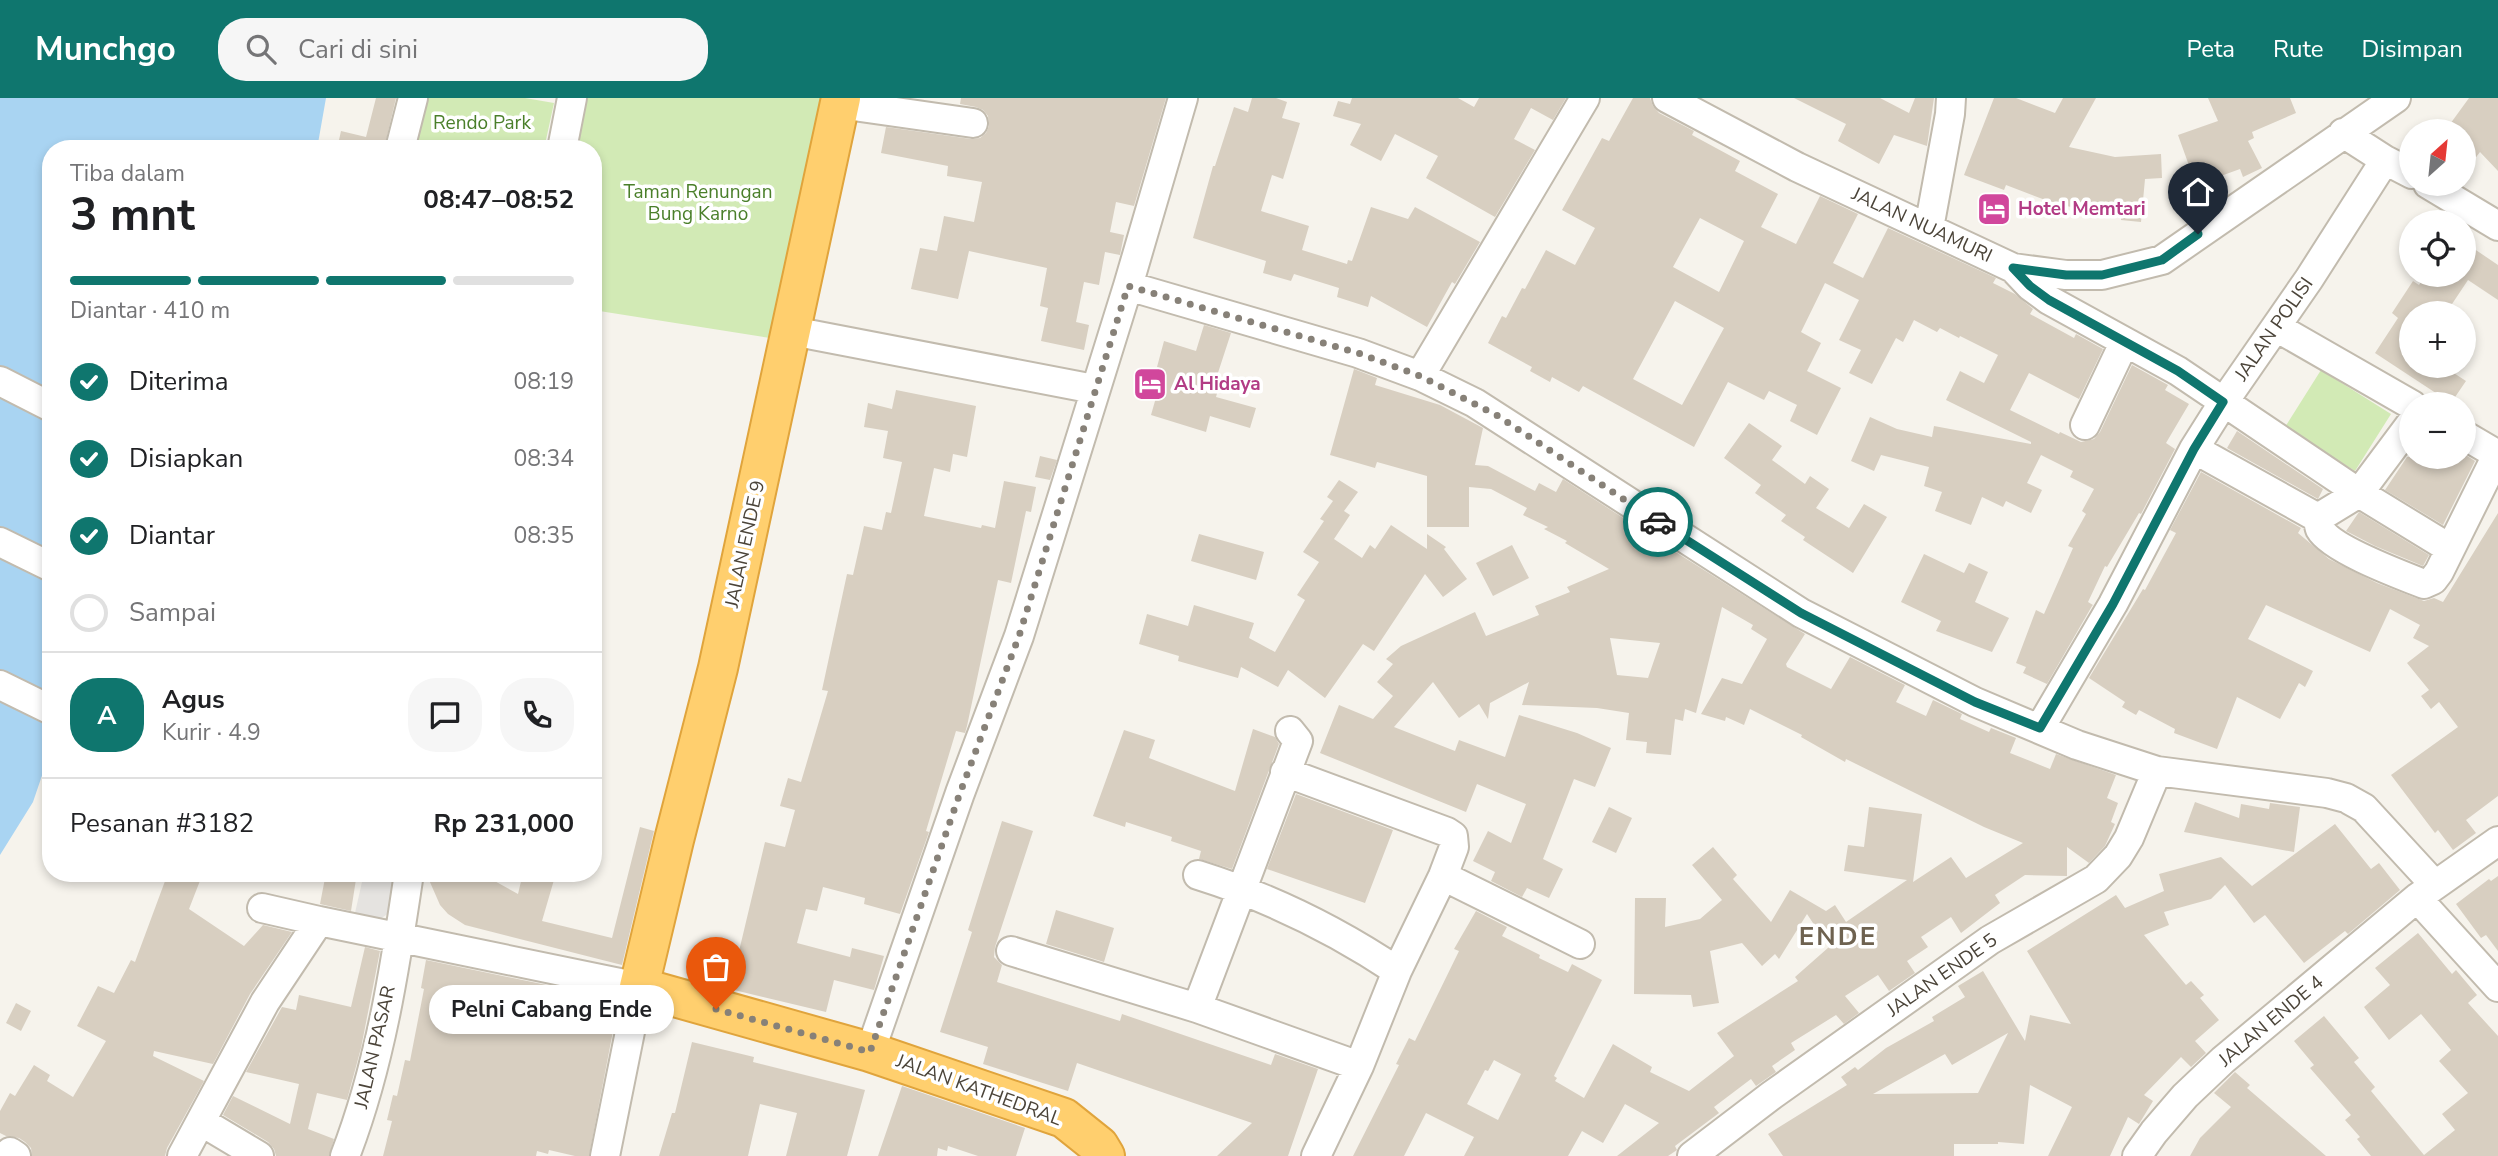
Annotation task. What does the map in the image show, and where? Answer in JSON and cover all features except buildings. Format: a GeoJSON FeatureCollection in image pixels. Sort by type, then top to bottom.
{"type":"FeatureCollection","features":[{"type":"Feature","properties":{"kind":"highway","name":"JALAN ENDE 9"},"geometry":{"type":"LineString","coordinates":[[639,987],[718,668],[840,101]]}},
{"type":"Feature","properties":{"kind":"highway","name":"JALAN KATHEDRAL"},"geometry":{"type":"LineString","coordinates":[[639,987],[870,1052],[1064,1118],[1098,1146],[1105,1156]]}},
{"type":"Feature","properties":{"kind":"street"},"geometry":{"type":"LineString","coordinates":[[402,140],[413,98]]}},
{"type":"Feature","properties":{"kind":"street"},"geometry":{"type":"LineString","coordinates":[[564,140],[572,98]]}},
{"type":"Feature","properties":{"kind":"street"},"geometry":{"type":"LineString","coordinates":[[870,1052],[960,793],[1019,636],[1128,286],[1183,98]]}},
{"type":"Feature","properties":{"kind":"street"},"geometry":{"type":"LineString","coordinates":[[1420,376],[1584,98]]}},
{"type":"Feature","properties":{"kind":"street","name":"JALAN NUAMURI"},"geometry":{"type":"LineString","coordinates":[[1667,98],[1797,167],[2013,268],[2066,275],[2102,275],[2162,260],[2396,98]]}},
{"type":"Feature","properties":{"kind":"street"},"geometry":{"type":"LineString","coordinates":[[1929,228],[1951,98]]}},
{"type":"Feature","properties":{"kind":"street"},"geometry":{"type":"LineString","coordinates":[[840,101],[973,123]]}},
{"type":"Feature","properties":{"kind":"street"},"geometry":{"type":"LineString","coordinates":[[2343,133],[2399,167]]}},
{"type":"Feature","properties":{"kind":"street","name":"JALAN POLISI"},"geometry":{"type":"LineString","coordinates":[[2040,728],[2113,604],[2194,449],[2385,160]]}},
{"type":"Feature","properties":{"kind":"street"},"geometry":{"type":"LineString","coordinates":[[2448,196],[2498,226]]}},
{"type":"Feature","properties":{"kind":"street"},"geometry":{"type":"LineString","coordinates":[[2013,268],[2030,286],[2049,300],[2178,371],[2359,493],[2449,548]]}},
{"type":"Feature","properties":{"kind":"street"},"geometry":{"type":"LineString","coordinates":[[1128,286],[1358,353],[1420,376],[1498,416],[1801,613],[1975,702],[2077,745],[2157,771],[2327,793],[2346,798],[2364,808],[2498,987]]}},
{"type":"Feature","properties":{"kind":"street"},"geometry":{"type":"LineString","coordinates":[[2276,327],[2399,398]]}},
{"type":"Feature","properties":{"kind":"street"},"geometry":{"type":"LineString","coordinates":[[792,331],[1094,389]]}},
{"type":"Feature","properties":{"kind":"street"},"geometry":{"type":"LineString","coordinates":[[2085,425],[2124,343]]}},
{"type":"Feature","properties":{"kind":"street"},"geometry":{"type":"LineString","coordinates":[[0,381],[42,402]]}},
{"type":"Feature","properties":{"kind":"street"},"geometry":{"type":"LineString","coordinates":[[2318,518],[2359,493],[2399,439]]}},
{"type":"Feature","properties":{"kind":"street"},"geometry":{"type":"LineString","coordinates":[[2194,449],[2318,518],[2320,528],[2329,538],[2357,555],[2424,584],[2433,580],[2439,572],[2498,454],[2476,442]]}},
{"type":"Feature","properties":{"kind":"street"},"geometry":{"type":"LineString","coordinates":[[0,542],[42,563]]}},
{"type":"Feature","properties":{"kind":"street"},"geometry":{"type":"LineString","coordinates":[[0,685],[42,706]]}},
{"type":"Feature","properties":{"kind":"street"},"geometry":{"type":"LineString","coordinates":[[1197,1008],[1298,741],[1290,731]]}},
{"type":"Feature","properties":{"kind":"street","name":"JALAN ENDE 5"},"geometry":{"type":"LineString","coordinates":[[1692,1156],[1772,1095],[1990,940],[2096,879],[2118,856],[2129,838],[2157,771]]}},
{"type":"Feature","properties":{"kind":"street"},"geometry":{"type":"LineString","coordinates":[[1285,772],[1447,832],[1453,836],[1454,847],[1443,876],[1397,971],[1359,1066],[1316,1156]]}},
{"type":"Feature","properties":{"kind":"street","name":"JALAN ENDE 4"},"geometry":{"type":"LineString","coordinates":[[2137,1156],[2185,1096],[2223,1060],[2426,891],[2498,841]]}},
{"type":"Feature","properties":{"kind":"street"},"geometry":{"type":"LineString","coordinates":[[1198,875],[1241,888],[1357,944],[1397,971]]}},
{"type":"Feature","properties":{"kind":"street"},"geometry":{"type":"LineString","coordinates":[[1443,876],[1580,944]]}},
{"type":"Feature","properties":{"kind":"street","name":"JALAN PASAR"},"geometry":{"type":"LineString","coordinates":[[345,1156],[373,1067],[400,937],[408,882]]}},
{"type":"Feature","properties":{"kind":"street"},"geometry":{"type":"LineString","coordinates":[[262,908],[639,987],[605,1156]]}},
{"type":"Feature","properties":{"kind":"street"},"geometry":{"type":"LineString","coordinates":[[182,1156],[265,1002],[319,921]]}},
{"type":"Feature","properties":{"kind":"street"},"geometry":{"type":"LineString","coordinates":[[1011,951],[1197,1008],[1359,1066]]}},
{"type":"Feature","properties":{"kind":"street"},"geometry":{"type":"LineString","coordinates":[[202,1122],[259,1156]]}},
{"type":"Feature","properties":{"kind":"green space","name":"Rendo Park"},"geometry":{"type":"Polygon","coordinates":[[[423,98],[525,98],[554,103],[546,140],[412,140],[423,98]]]}},
{"type":"Feature","properties":{"kind":"green space","name":"Taman Renungan Bung Karno"},"geometry":{"type":"Polygon","coordinates":[[[582,98],[826,98],[776,339],[602,311],[602,140],[574,140],[582,98]]]}},
{"type":"Feature","properties":{"kind":"green space"},"geometry":{"type":"Polygon","coordinates":[[[2321,370],[2391,414],[2355,471],[2285,427],[2321,370]]]}},
{"type":"Feature","properties":{"kind":"shaded area"},"geometry":{"type":"Polygon","coordinates":[[[362,882],[396,882],[389,913],[380,919],[355,913],[362,882]]]}},
{"type":"Feature","properties":{"kind":"water"},"geometry":{"type":"Polygon","coordinates":[[[0,98],[326,98],[319,140],[42,140],[42,776],[33,802],[0,855],[0,98]]]}},
{"type":"Feature","properties":{"kind":"way so far"},"geometry":{"type":"LineString","coordinates":[[716,1009],[870,1052],[960,793],[1019,636],[1128,286],[1358,353],[1420,376],[1498,416],[1658,522]]}},
{"type":"Feature","properties":{"kind":"place","name":"Hotel Memtari"},"geometry":{"type":"Point","coordinates":[1994,209]}},
{"type":"Feature","properties":{"kind":"place","name":"Al Hidaya"},"geometry":{"type":"Point","coordinates":[1150,384]}},
{"type":"Feature","properties":{"kind":"place","name":"Pelni Cabang Ende"},"geometry":{"type":"Point","coordinates":[716,1009]}},
{"type":"Feature","properties":{"kind":"district","name":"ENDE"},"geometry":{"type":"Point","coordinates":[1838,936]}},
{"type":"Feature","properties":{"kind":"route"},"geometry":{"type":"LineString","coordinates":[[1658,522],[1801,613],[1975,702],[2040,728],[2113,604],[2194,449],[2223,402],[2178,371],[2049,300],[2030,286],[2013,268],[2066,275],[2102,275],[2162,260],[2198,234]]}}]}
